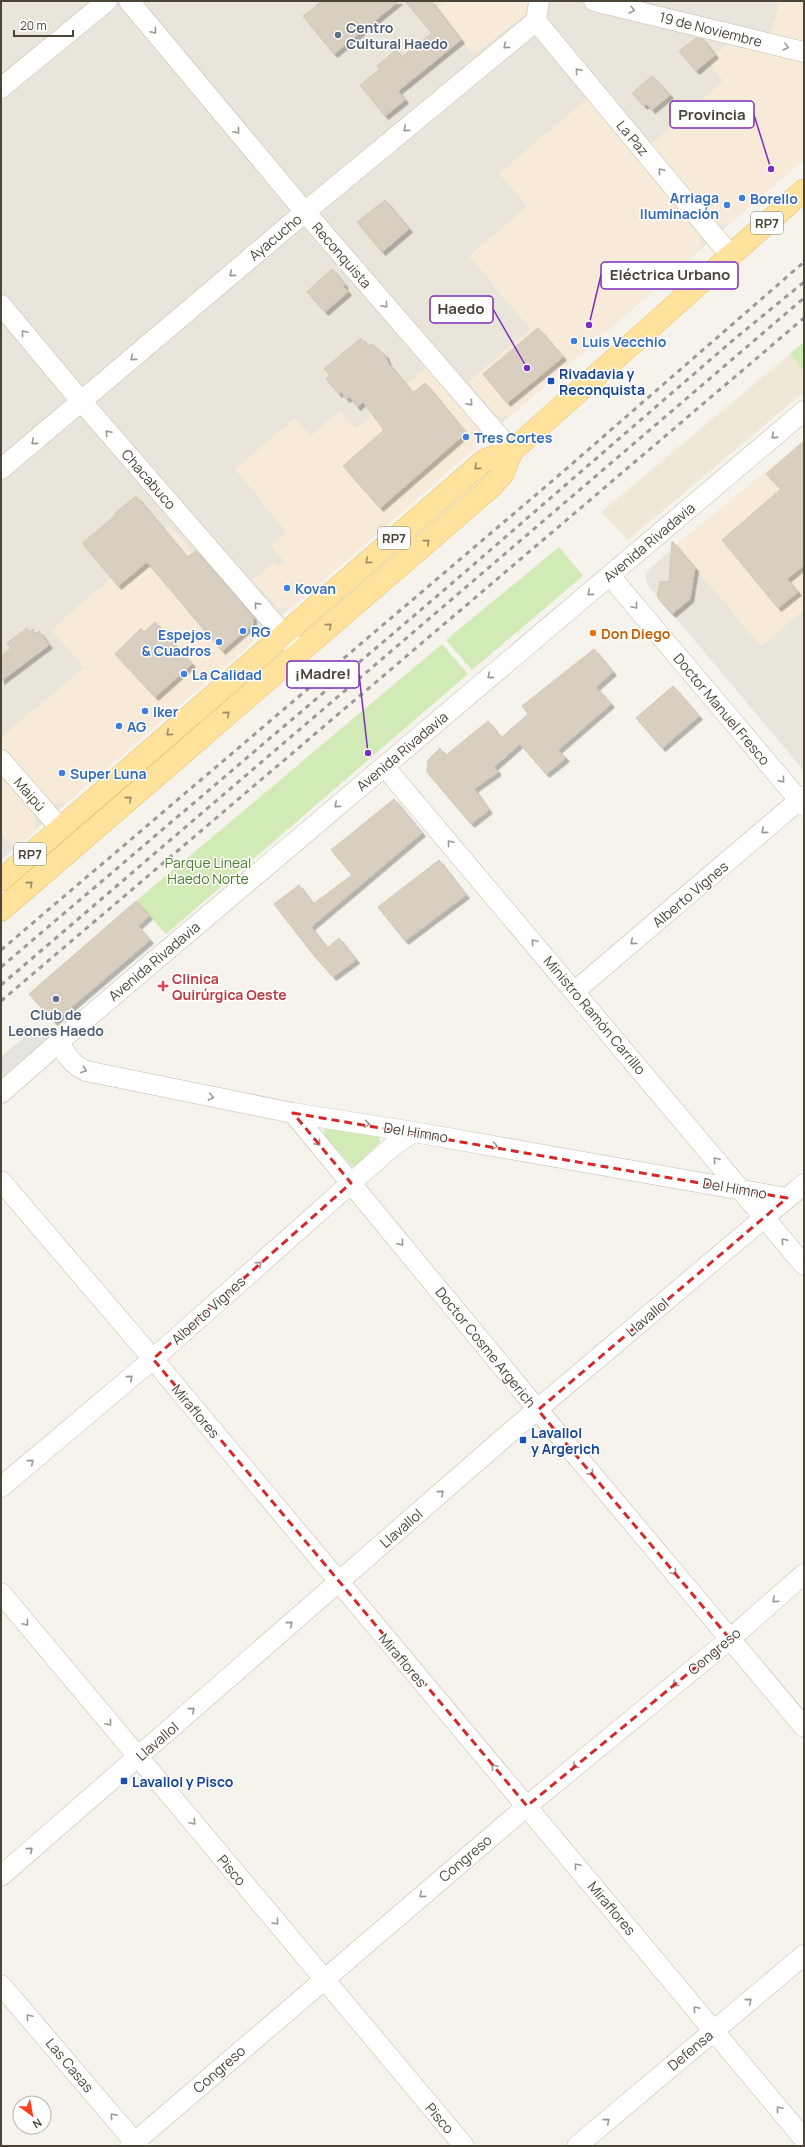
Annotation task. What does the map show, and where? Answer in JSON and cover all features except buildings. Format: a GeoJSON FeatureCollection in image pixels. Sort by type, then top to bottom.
{"type":"FeatureCollection","features":[{"type":"Feature","properties":{"kind":"main road","name":"RP7"},"geometry":{"type":"LineString","coordinates":[[1,910],[491,487],[502,475],[512,452],[804,190]]}},
{"type":"Feature","properties":{"kind":"main road","name":"RP7"},"geometry":{"type":"LineString","coordinates":[[1,880],[485,460],[512,452]]}},
{"type":"Feature","properties":{"kind":"street"},"geometry":{"type":"LineString","coordinates":[[1,88],[107,1]]}},
{"type":"Feature","properties":{"kind":"street","name":"Reconquista"},"geometry":{"type":"LineString","coordinates":[[129,1],[305,212],[512,452]]}},
{"type":"Feature","properties":{"kind":"street"},"geometry":{"type":"LineString","coordinates":[[536,21],[539,1]]}},
{"type":"Feature","properties":{"kind":"street","name":"19 de Noviembre"},"geometry":{"type":"LineString","coordinates":[[594,1],[804,52]]}},
{"type":"Feature","properties":{"kind":"street","name":"Ayacucho"},"geometry":{"type":"LineString","coordinates":[[1,469],[305,212],[536,21]]}},
{"type":"Feature","properties":{"kind":"street","name":"La Paz"},"geometry":{"type":"LineString","coordinates":[[536,21],[730,255]]}},
{"type":"Feature","properties":{"kind":"street","name":"Chacabuco"},"geometry":{"type":"LineString","coordinates":[[1,305],[81,402],[299,652]]}},
{"type":"Feature","properties":{"kind":"street","name":"Avenida Rivadavia"},"geometry":{"type":"LineString","coordinates":[[1,1093],[59,1042],[804,411]]}},
{"type":"Feature","properties":{"kind":"street","name":"Doctor Manuel Fresco"},"geometry":{"type":"LineString","coordinates":[[610,576],[802,801]]}},
{"type":"Feature","properties":{"kind":"street","name":"Maipú"},"geometry":{"type":"LineString","coordinates":[[1,760],[60,828]]}},
{"type":"Feature","properties":{"kind":"street","name":"Ministro Ramón Carrillo"},"geometry":{"type":"LineString","coordinates":[[384,766],[575,991],[804,1265]]}},
{"type":"Feature","properties":{"kind":"street","name":"Alberto Vignes"},"geometry":{"type":"LineString","coordinates":[[575,991],[802,801]]}},
{"type":"Feature","properties":{"kind":"street","name":"Del Himno"},"geometry":{"type":"LineString","coordinates":[[59,1042],[68,1060],[75,1066],[86,1071],[293,1113],[414,1132],[787,1198]]}},
{"type":"Feature","properties":{"kind":"street","name":"Doctor Cosme Argerich"},"geometry":{"type":"LineString","coordinates":[[293,1113],[538,1410],[804,1727]]}},
{"type":"Feature","properties":{"kind":"street","name":"Alberto Vignes"},"geometry":{"type":"LineString","coordinates":[[1,1487],[153,1359],[394,1145],[414,1132]]}},
{"type":"Feature","properties":{"kind":"street","name":"Miraflores"},"geometry":{"type":"LineString","coordinates":[[1,1181],[153,1359],[337,1582],[527,1806],[804,2139]]}},
{"type":"Feature","properties":{"kind":"street","name":"Llavallol"},"geometry":{"type":"LineString","coordinates":[[1,1876],[337,1582],[804,1184]]}},
{"type":"Feature","properties":{"kind":"street","name":"Congreso"},"geometry":{"type":"LineString","coordinates":[[134,2145],[323,1979],[527,1806],[730,1639],[804,1574]]}},
{"type":"Feature","properties":{"kind":"street","name":"Pisco"},"geometry":{"type":"LineString","coordinates":[[1,1593],[464,2146]]}},
{"type":"Feature","properties":{"kind":"street","name":"Defensa"},"geometry":{"type":"LineString","coordinates":[[577,2146],[713,2030],[804,1955]]}},
{"type":"Feature","properties":{"kind":"street","name":"Las Casas"},"geometry":{"type":"LineString","coordinates":[[1,1985],[134,2145]]}},
{"type":"Feature","properties":{"kind":"highlighted area"},"geometry":{"type":"Polygon","coordinates":[[[293,1113],[787,1198],[538,1410],[730,1639],[527,1806],[153,1359],[351,1183],[293,1113]]]}},
{"type":"Feature","properties":{"kind":"shaded area"},"geometry":{"type":"Polygon","coordinates":[[[1,1],[804,1],[804,159],[1,860],[1,1]]]}},
{"type":"Feature","properties":{"kind":"shaded area"},"geometry":{"type":"Polygon","coordinates":[[[445,1],[529,1],[530,8],[525,14],[474,55],[436,8],[445,1]]]}},
{"type":"Feature","properties":{"kind":"shaded area"},"geometry":{"type":"Polygon","coordinates":[[[777,1],[804,1],[804,46],[769,37],[778,7],[777,1]]]}},
{"type":"Feature","properties":{"kind":"shaded area"},"geometry":{"type":"Polygon","coordinates":[[[733,39],[804,57],[804,159],[732,222],[721,225],[715,223],[650,145],[723,81],[708,61],[733,39]]]}},
{"type":"Feature","properties":{"kind":"shaded area"},"geometry":{"type":"Polygon","coordinates":[[[589,97],[700,233],[701,246],[697,252],[512,415],[499,417],[468,382],[530,329],[469,256],[527,206],[499,173],[589,97]]]}},
{"type":"Feature","properties":{"kind":"shaded area"},"geometry":{"type":"Polygon","coordinates":[[[790,354],[804,371],[804,392],[628,540],[601,512],[790,354]]]}},
{"type":"Feature","properties":{"kind":"shaded area"},"geometry":{"type":"Polygon","coordinates":[[[428,366],[477,424],[480,434],[479,441],[475,448],[292,608],[278,608],[252,580],[273,563],[277,567],[284,561],[271,546],[286,532],[235,469],[295,418],[310,436],[340,411],[356,428],[428,366]]]}},
{"type":"Feature","properties":{"kind":"shaded area"},"geometry":{"type":"Polygon","coordinates":[[[804,440],[804,610],[761,646],[676,545],[804,440]]]}},
{"type":"Feature","properties":{"kind":"shaded area"},"geometry":{"type":"Polygon","coordinates":[[[171,526],[248,620],[250,641],[245,649],[69,801],[63,804],[51,803],[1,746],[1,737],[84,668],[51,630],[171,526]]]}},
{"type":"Feature","properties":{"kind":"shaded area"},"geometry":{"type":"Polygon","coordinates":[[[676,545],[761,645],[804,610],[804,771],[647,584],[645,573],[676,545]]]}},
{"type":"Feature","properties":{"kind":"shaded area"},"geometry":{"type":"Polygon","coordinates":[[[1,776],[33,813],[36,819],[34,832],[14,849],[1,833],[1,776]]]}},
{"type":"Feature","properties":{"kind":"shaded area"},"geometry":{"type":"Polygon","coordinates":[[[38,1026],[53,1036],[2,1079],[1,1057],[38,1026]]]}},
{"type":"Feature","properties":{"kind":"green space"},"geometry":{"type":"Polygon","coordinates":[[[804,342],[804,371],[790,354],[804,342]]]}},
{"type":"Feature","properties":{"kind":"green space"},"geometry":{"type":"Polygon","coordinates":[[[559,547],[583,576],[472,670],[446,640],[559,547]]]}},
{"type":"Feature","properties":{"kind":"green space","name":"Parque Lineal Haedo Norte"},"geometry":{"type":"Polygon","coordinates":[[[442,644],[468,674],[166,934],[136,901],[442,644]]]}},
{"type":"Feature","properties":{"kind":"green space"},"geometry":{"type":"Polygon","coordinates":[[[328,1128],[379,1137],[380,1142],[357,1165],[352,1166],[324,1135],[324,1130],[328,1128]]]}},
{"type":"Feature","properties":{"kind":"railway"},"geometry":{"type":"LineString","coordinates":[[1,950],[558,476],[804,262]]}},
{"type":"Feature","properties":{"kind":"railway"},"geometry":{"type":"LineString","coordinates":[[1,967],[443,591],[732,341],[804,282]]}},
{"type":"Feature","properties":{"kind":"railway"},"geometry":{"type":"LineString","coordinates":[[1,985],[804,298]]}},
{"type":"Feature","properties":{"kind":"railway"},"geometry":{"type":"LineString","coordinates":[[1,1001],[804,318]]}},
{"type":"Feature","properties":{"kind":"place","name":"Centro Cultural Haedo"},"geometry":{"type":"Point","coordinates":[338,35]}},
{"type":"Feature","properties":{"kind":"place","name":"Provincia"},"geometry":{"type":"Point","coordinates":[771,169]}},
{"type":"Feature","properties":{"kind":"place","name":"Borello"},"geometry":{"type":"Point","coordinates":[742,198]}},
{"type":"Feature","properties":{"kind":"place","name":"Arriaga Iluminación"},"geometry":{"type":"Point","coordinates":[727,205]}},
{"type":"Feature","properties":{"kind":"place","name":"Eléctrica Urbano"},"geometry":{"type":"Point","coordinates":[589,325]}},
{"type":"Feature","properties":{"kind":"place","name":"Luis Vecchio"},"geometry":{"type":"Point","coordinates":[574,341]}},
{"type":"Feature","properties":{"kind":"place","name":"Haedo"},"geometry":{"type":"Point","coordinates":[527,368]}},
{"type":"Feature","properties":{"kind":"place","name":"Rivadavia y Reconquista"},"geometry":{"type":"Point","coordinates":[551,381]}},
{"type":"Feature","properties":{"kind":"place","name":"Tres Cortes"},"geometry":{"type":"Point","coordinates":[466,437]}},
{"type":"Feature","properties":{"kind":"place","name":"Kovan"},"geometry":{"type":"Point","coordinates":[287,588]}},
{"type":"Feature","properties":{"kind":"place","name":"RG"},"geometry":{"type":"Point","coordinates":[243,631]}},
{"type":"Feature","properties":{"kind":"place","name":"Don Diego"},"geometry":{"type":"Point","coordinates":[593,633]}},
{"type":"Feature","properties":{"kind":"place","name":"Espejos & Cuadros"},"geometry":{"type":"Point","coordinates":[219,642]}},
{"type":"Feature","properties":{"kind":"place","name":"La Calidad"},"geometry":{"type":"Point","coordinates":[184,674]}},
{"type":"Feature","properties":{"kind":"place","name":"Iker"},"geometry":{"type":"Point","coordinates":[145,711]}},
{"type":"Feature","properties":{"kind":"place","name":"AG"},"geometry":{"type":"Point","coordinates":[119,726]}},
{"type":"Feature","properties":{"kind":"place","name":"¡Madre!"},"geometry":{"type":"Point","coordinates":[368,753]}},
{"type":"Feature","properties":{"kind":"place","name":"Super Luna"},"geometry":{"type":"Point","coordinates":[62,773]}},
{"type":"Feature","properties":{"kind":"place","name":"Clinica Quirúrgica Oeste"},"geometry":{"type":"Point","coordinates":[163,986]}},
{"type":"Feature","properties":{"kind":"place","name":"Club de Leones Haedo"},"geometry":{"type":"Point","coordinates":[56,999]}},
{"type":"Feature","properties":{"kind":"place","name":"Lavallol y Argerich"},"geometry":{"type":"Point","coordinates":[523,1440]}},
{"type":"Feature","properties":{"kind":"place","name":"Lavallol y Pisco"},"geometry":{"type":"Point","coordinates":[124,1781]}}]}
